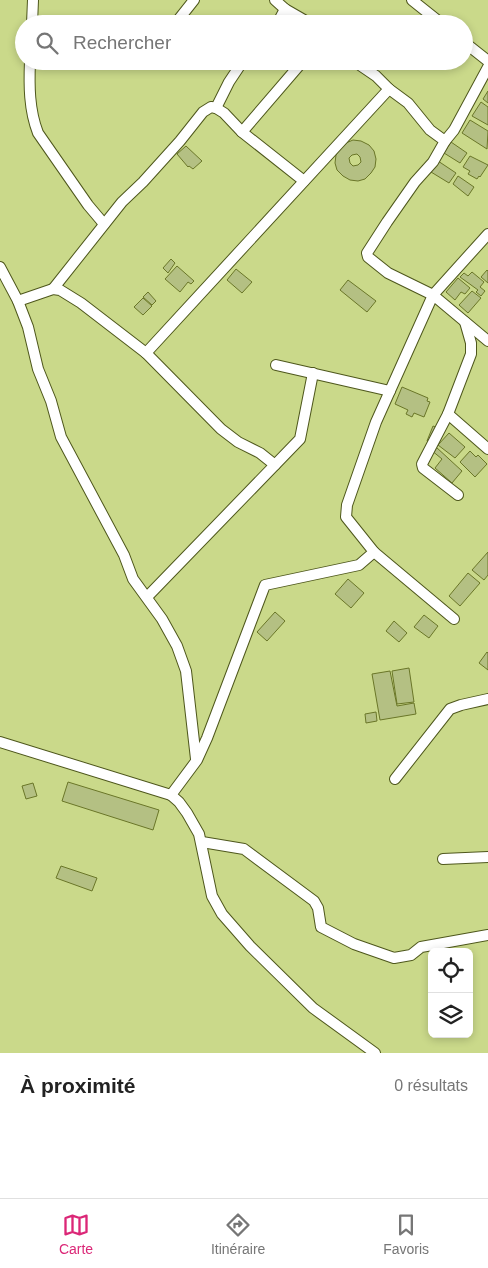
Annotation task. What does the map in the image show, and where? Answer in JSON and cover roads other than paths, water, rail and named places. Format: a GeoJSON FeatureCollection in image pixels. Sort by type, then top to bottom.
{"type":"FeatureCollection","features":[{"type":"Feature","properties":{"kind":"street"},"geometry":{"type":"LineString","coordinates":[[33,15],[34,0]]}},
{"type":"Feature","properties":{"kind":"street"},"geometry":{"type":"LineString","coordinates":[[182,15],[194,0]]}},
{"type":"Feature","properties":{"kind":"street"},"geometry":{"type":"LineString","coordinates":[[275,0],[296,15]]}},
{"type":"Feature","properties":{"kind":"street"},"geometry":{"type":"LineString","coordinates":[[412,0],[431,15]]}},
{"type":"Feature","properties":{"kind":"street"},"geometry":{"type":"LineString","coordinates":[[282,15],[286,9]]}},
{"type":"Feature","properties":{"kind":"street"},"geometry":{"type":"LineString","coordinates":[[473,49],[488,61]]}},
{"type":"Feature","properties":{"kind":"street"},"geometry":{"type":"LineString","coordinates":[[488,68],[454,130],[433,162],[415,182],[398,206],[367,253],[368,257],[388,273],[433,295],[488,341]]}},
{"type":"Feature","properties":{"kind":"street"},"geometry":{"type":"LineString","coordinates":[[30,70],[29,86],[33,120],[38,133],[88,205],[104,224]]}},
{"type":"Feature","properties":{"kind":"street"},"geometry":{"type":"LineString","coordinates":[[216,108],[237,70]]}},
{"type":"Feature","properties":{"kind":"street"},"geometry":{"type":"LineString","coordinates":[[242,132],[295,70]]}},
{"type":"Feature","properties":{"kind":"street"},"geometry":{"type":"LineString","coordinates":[[367,70],[408,103],[430,130],[445,141]]}},
{"type":"Feature","properties":{"kind":"street"},"geometry":{"type":"LineString","coordinates":[[146,353],[389,89]]}},
{"type":"Feature","properties":{"kind":"street"},"geometry":{"type":"LineString","coordinates":[[53,289],[122,202],[180,141],[203,112],[211,107],[216,108],[242,132],[304,181]]}},
{"type":"Feature","properties":{"kind":"street"},"geometry":{"type":"LineString","coordinates":[[454,619],[374,552],[346,517],[347,505],[376,422],[433,295],[488,234]]}},
{"type":"Feature","properties":{"kind":"street"},"geometry":{"type":"LineString","coordinates":[[0,267],[18,301],[28,327],[38,369],[51,401],[60,437],[124,555],[129,572],[162,620],[177,646],[186,670],[197,760]]}},
{"type":"Feature","properties":{"kind":"street"},"geometry":{"type":"LineString","coordinates":[[18,301],[53,289],[60,290],[81,303],[146,353],[221,428],[238,442],[260,453],[275,465]]}},
{"type":"Feature","properties":{"kind":"street"},"geometry":{"type":"LineString","coordinates":[[458,495],[423,468],[422,464],[448,414],[471,354],[471,343],[465,321]]}},
{"type":"Feature","properties":{"kind":"street"},"geometry":{"type":"LineString","coordinates":[[276,365],[390,391]]}},
{"type":"Feature","properties":{"kind":"street"},"geometry":{"type":"LineString","coordinates":[[147,597],[300,439],[313,373]]}},
{"type":"Feature","properties":{"kind":"street"},"geometry":{"type":"LineString","coordinates":[[448,414],[488,449]]}},
{"type":"Feature","properties":{"kind":"street"},"geometry":{"type":"LineString","coordinates":[[171,796],[197,760],[208,738],[265,585],[359,565],[374,552]]}},
{"type":"Feature","properties":{"kind":"street"},"geometry":{"type":"LineString","coordinates":[[395,779],[450,709],[488,699]]}},
{"type":"Feature","properties":{"kind":"street"},"geometry":{"type":"LineString","coordinates":[[0,742],[171,796],[179,802],[199,834],[212,896],[222,914],[250,946],[313,1008],[375,1053]]}},
{"type":"Feature","properties":{"kind":"street"},"geometry":{"type":"LineString","coordinates":[[202,842],[244,849],[314,902],[318,908],[321,927],[342,939],[369,948],[388,958],[411,955],[421,947],[488,936]]}},
{"type":"Feature","properties":{"kind":"street"},"geometry":{"type":"LineString","coordinates":[[443,859],[488,857]]}}]}
